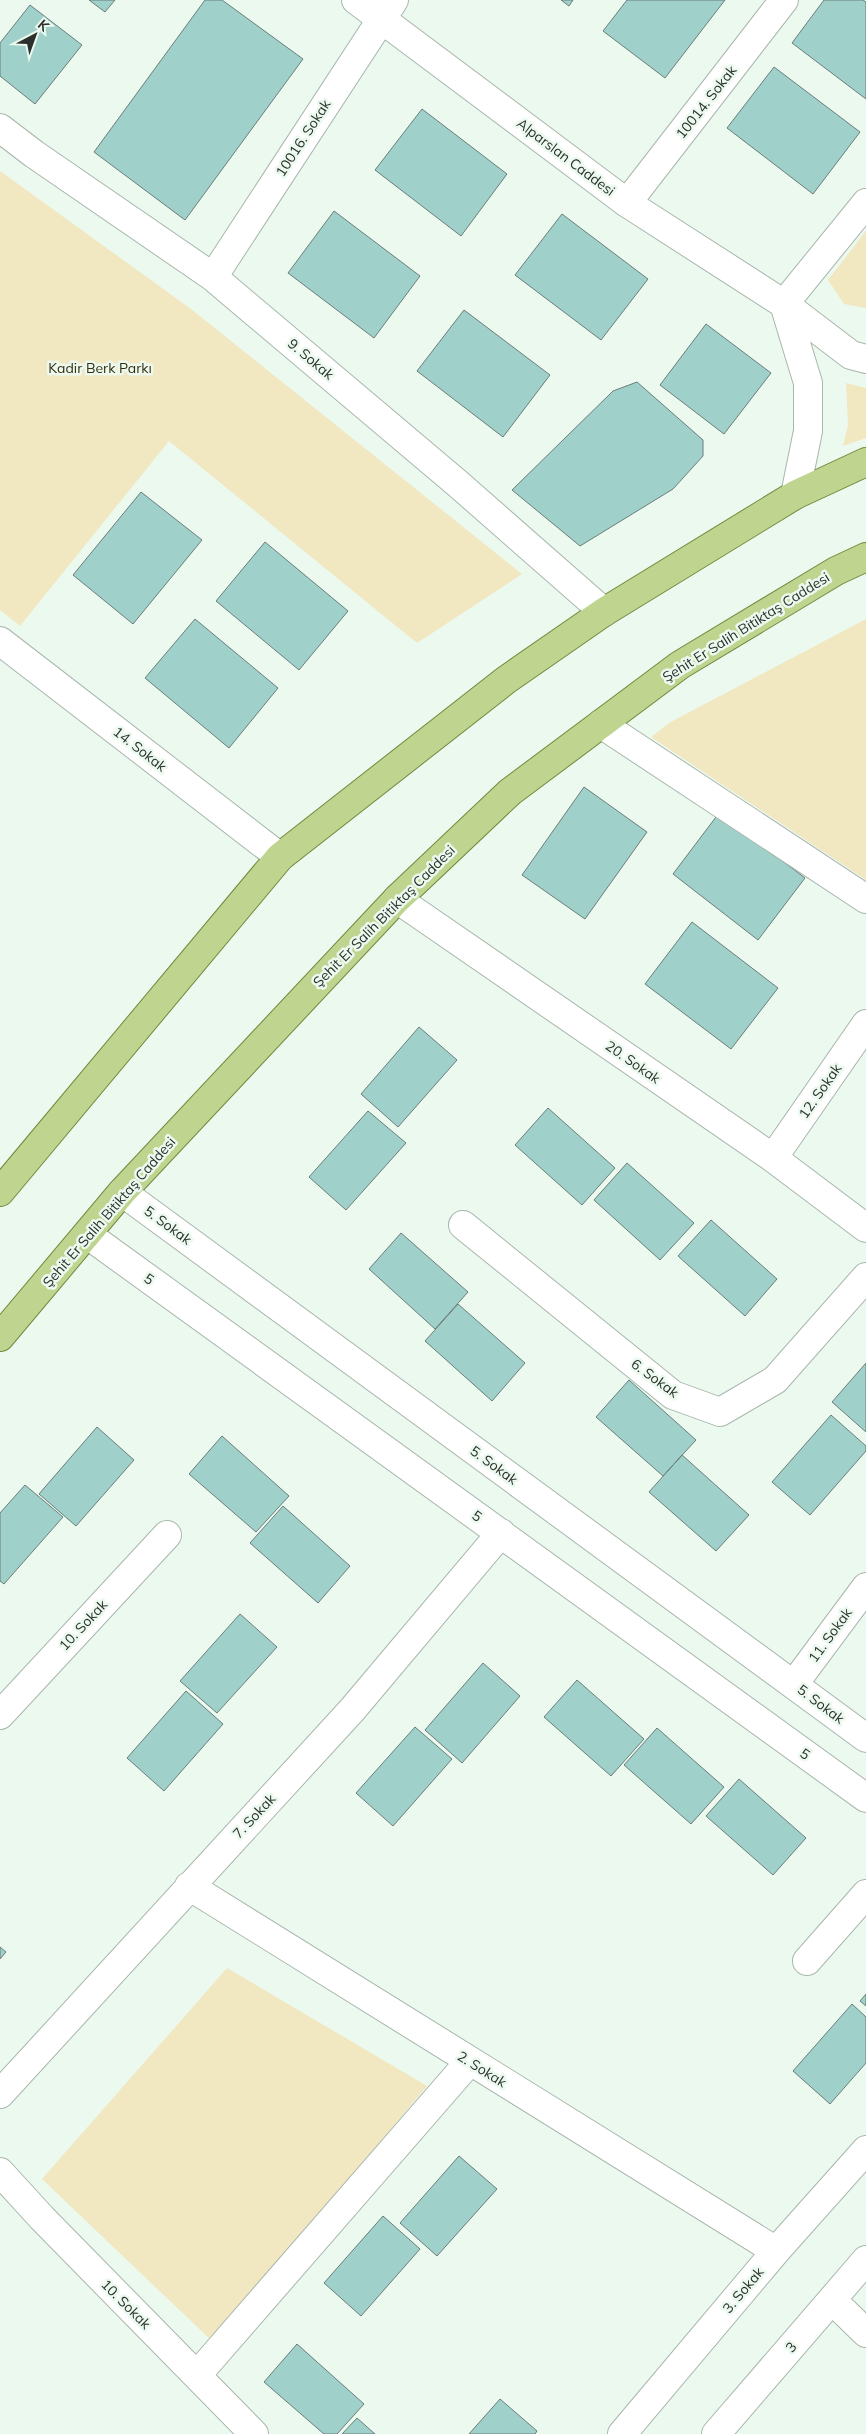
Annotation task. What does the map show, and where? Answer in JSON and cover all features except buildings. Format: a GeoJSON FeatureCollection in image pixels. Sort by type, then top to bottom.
{"type":"FeatureCollection","features":[{"type":"Feature","properties":{"kind":"main road"},"geometry":{"type":"LineString","coordinates":[[0,1192],[280,857],[506,680],[604,612],[795,495],[866,462]]}},
{"type":"Feature","properties":{"kind":"main road","name":"Şehit Er Salih Bitiktaş Caddesi"},"geometry":{"type":"LineString","coordinates":[[0,1337],[88,1235],[122,1192],[396,899],[510,792],[680,664],[836,571],[866,557]]}},
{"type":"Feature","properties":{"kind":"street","name":"Alparslan Caddesi"},"geometry":{"type":"LineString","coordinates":[[356,0],[387,9],[627,203],[784,304],[851,356],[866,359]]}},
{"type":"Feature","properties":{"kind":"street","name":"10014. Sokak"},"geometry":{"type":"LineString","coordinates":[[627,203],[784,0]]}},
{"type":"Feature","properties":{"kind":"street","name":"10016. Sokak"},"geometry":{"type":"LineString","coordinates":[[213,277],[387,9]]}},
{"type":"Feature","properties":{"kind":"street","name":"9. Sokak"},"geometry":{"type":"LineString","coordinates":[[0,128],[34,154],[213,277],[457,483],[604,612]]}},
{"type":"Feature","properties":{"kind":"street"},"geometry":{"type":"LineString","coordinates":[[795,495],[808,431],[808,383],[784,304],[866,203]]}},
{"type":"Feature","properties":{"kind":"street","name":"14. Sokak"},"geometry":{"type":"LineString","coordinates":[[0,641],[280,857]]}},
{"type":"Feature","properties":{"kind":"street"},"geometry":{"type":"LineString","coordinates":[[601,724],[866,899]]}},
{"type":"Feature","properties":{"kind":"street","name":"20. Sokak"},"geometry":{"type":"LineString","coordinates":[[396,899],[773,1158],[866,1228]]}},
{"type":"Feature","properties":{"kind":"street","name":"12. Sokak"},"geometry":{"type":"LineString","coordinates":[[773,1158],[866,1024]]}},
{"type":"Feature","properties":{"kind":"street","name":"5. Sokak"},"geometry":{"type":"LineString","coordinates":[[122,1192],[866,1738]]}},
{"type":"Feature","properties":{"kind":"street","name":"6. Sokak"},"geometry":{"type":"LineString","coordinates":[[464,1225],[673,1395],[720,1412],[775,1380],[866,1277]]}},
{"type":"Feature","properties":{"kind":"street","name":"5"},"geometry":{"type":"LineString","coordinates":[[88,1235],[866,1798]]}},
{"type":"Feature","properties":{"kind":"street","name":"7. Sokak"},"geometry":{"type":"LineString","coordinates":[[0,2094],[352,1710],[501,1533]]}},
{"type":"Feature","properties":{"kind":"street","name":"10. Sokak"},"geometry":{"type":"LineString","coordinates":[[0,1715],[167,1535]]}},
{"type":"Feature","properties":{"kind":"street","name":"11. Sokak"},"geometry":{"type":"LineString","coordinates":[[794,1684],[866,1587]]}},
{"type":"Feature","properties":{"kind":"street","name":"2. Sokak"},"geometry":{"type":"LineString","coordinates":[[189,1886],[776,2251]]}},
{"type":"Feature","properties":{"kind":"street"},"geometry":{"type":"LineString","coordinates":[[807,1961],[866,1894]]}},
{"type":"Feature","properties":{"kind":"street"},"geometry":{"type":"LineString","coordinates":[[196,2375],[470,2061]]}},
{"type":"Feature","properties":{"kind":"street","name":"3. Sokak"},"geometry":{"type":"LineString","coordinates":[[622,2434],[776,2251],[866,2150]]}},
{"type":"Feature","properties":{"kind":"street","name":"10. Sokak"},"geometry":{"type":"LineString","coordinates":[[0,2172],[42,2218],[254,2434]]}},
{"type":"Feature","properties":{"kind":"street","name":"3"},"geometry":{"type":"LineString","coordinates":[[716,2434],[866,2260]]}},
{"type":"Feature","properties":{"kind":"street"},"geometry":{"type":"LineString","coordinates":[[832,2300],[866,2333]]}},
{"type":"Feature","properties":{"kind":"green space","name":"Kadir Berk Parkı"},"geometry":{"type":"Polygon","coordinates":[[[0,171],[191,309],[522,574],[417,643],[169,441],[20,626],[0,610],[0,171]]]}},
{"type":"Feature","properties":{"kind":"green space"},"geometry":{"type":"Polygon","coordinates":[[[866,231],[866,308],[844,304],[828,280],[866,231]]]}},
{"type":"Feature","properties":{"kind":"green space"},"geometry":{"type":"Polygon","coordinates":[[[846,383],[866,388],[866,438],[843,446],[848,425],[846,383]]]}},
{"type":"Feature","properties":{"kind":"green space"},"geometry":{"type":"Polygon","coordinates":[[[866,619],[866,880],[651,737],[669,723],[866,619]]]}},
{"type":"Feature","properties":{"kind":"green space"},"geometry":{"type":"Polygon","coordinates":[[[227,1968],[427,2086],[212,2341],[42,2179],[227,1968]]]}}]}
